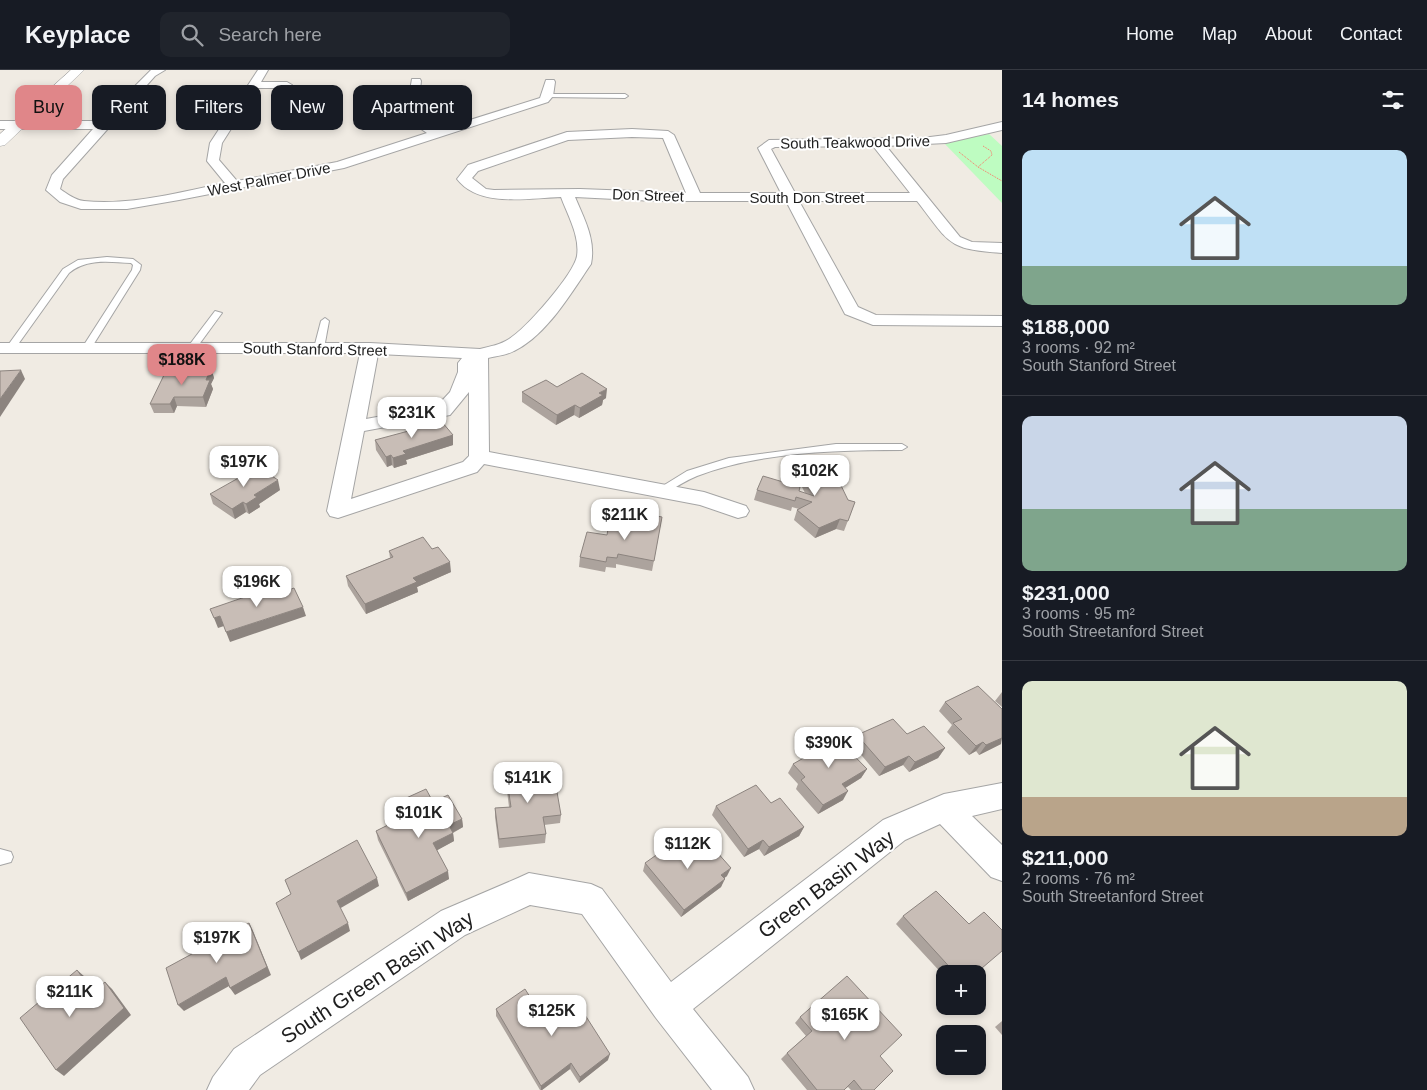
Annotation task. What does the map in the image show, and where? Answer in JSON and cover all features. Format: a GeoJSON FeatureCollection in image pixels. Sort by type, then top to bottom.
{"type":"FeatureCollection","features":[{"type":"Feature","properties":{"kind":"street"},"geometry":{"type":"LineString","coordinates":[[62,85],[78,70]]}},
{"type":"Feature","properties":{"kind":"street"},"geometry":{"type":"LineString","coordinates":[[140,85],[151,74],[160,70]]}},
{"type":"Feature","properties":{"kind":"street"},"geometry":{"type":"LineString","coordinates":[[253,85],[263,70]]}},
{"type":"Feature","properties":{"kind":"street"},"geometry":{"type":"LineString","coordinates":[[416,81],[411,118],[437,134]]}},
{"type":"Feature","properties":{"kind":"street"},"geometry":{"type":"LineString","coordinates":[[547,96],[550,82]]}},
{"type":"Feature","properties":{"kind":"street","name":"West Palmer Drive"},"geometry":{"type":"LineString","coordinates":[[98,130],[57,178],[53,190],[65,199],[81,205],[127,205],[340,165],[544,100],[547,96]]}},
{"type":"Feature","properties":{"kind":"street"},"geometry":{"type":"LineString","coordinates":[[0,125],[15,125]]}},
{"type":"Feature","properties":{"kind":"street","name":"South Teakwood Drive"},"geometry":{"type":"LineString","coordinates":[[791,197],[764,148],[767,144],[922,142],[1002,126]]}},
{"type":"Feature","properties":{"kind":"street"},"geometry":{"type":"LineString","coordinates":[[0,142],[15,128]]}},
{"type":"Feature","properties":{"kind":"street"},"geometry":{"type":"LineString","coordinates":[[224,130],[216,143],[213,161],[234,185]]}},
{"type":"Feature","properties":{"kind":"street","name":"Don Street"},"geometry":{"type":"LineString","coordinates":[[610,134],[668,135],[695,196],[654,197],[566,193],[488,193],[473,187],[464,179],[473,168],[567,136],[610,134]]}},
{"type":"Feature","properties":{"kind":"street"},"geometry":{"type":"LineString","coordinates":[[876,143],[951,237],[962,244],[980,248],[1002,248]]}},
{"type":"Feature","properties":{"kind":"street","name":"South Stanford Street"},"geometry":{"type":"LineString","coordinates":[[5,348],[370,348],[480,354],[509,347],[538,323],[583,264],[587,254],[585,242],[566,193]]}},
{"type":"Feature","properties":{"kind":"street","name":"South Don Street"},"geometry":{"type":"LineString","coordinates":[[695,196],[920,197]]}},
{"type":"Feature","properties":{"kind":"street"},"geometry":{"type":"LineString","coordinates":[[791,197],[851,310],[860,316],[886,321],[1002,321]]}},
{"type":"Feature","properties":{"kind":"street"},"geometry":{"type":"LineString","coordinates":[[370,348],[338,511],[470,467],[479,457],[480,354]]}},
{"type":"Feature","properties":{"kind":"street"},"geometry":{"type":"LineString","coordinates":[[355,426],[444,411],[459,394],[467,372],[467,363],[480,354]]}},
{"type":"Feature","properties":{"kind":"street"},"geometry":{"type":"LineString","coordinates":[[479,457],[704,499],[738,511]]}},
{"type":"Feature","properties":{"kind":"street","name":"Green Basin Way"},"geometry":{"type":"LineString","coordinates":[[668,1006],[894,830],[944,808],[1002,796]]}},
{"type":"Feature","properties":{"kind":"street"},"geometry":{"type":"LineString","coordinates":[[944,808],[1002,866]]}},
{"type":"Feature","properties":{"kind":"street","name":"South Green Basin Way"},"geometry":{"type":"LineString","coordinates":[[226,1090],[247,1062],[453,923],[529,889],[590,900],[668,1006],[735,1090]]}},
{"type":"Feature","properties":{"kind":"lane"},"geometry":{"type":"LineString","coordinates":[[547,96],[625,96]]}},
{"type":"Feature","properties":{"kind":"lane"},"geometry":{"type":"LineString","coordinates":[[5,348],[71,266],[86,260],[134,261],[137,265],[136,270],[87,348]]}},
{"type":"Feature","properties":{"kind":"lane"},"geometry":{"type":"LineString","coordinates":[[192,348],[218,313]]}},
{"type":"Feature","properties":{"kind":"lane"},"geometry":{"type":"LineString","coordinates":[[319,348],[325,321]]}},
{"type":"Feature","properties":{"kind":"lane"},"geometry":{"type":"LineString","coordinates":[[659,492],[691,474],[733,460],[836,447],[902,447]]}},
{"type":"Feature","properties":{"kind":"path"},"geometry":{"type":"LineString","coordinates":[[963,135],[991,151],[991,158],[978,166],[1002,181]]}},
{"type":"Feature","properties":{"kind":"green space"},"geometry":{"type":"Polygon","coordinates":[[[989,134],[1002,146],[1002,203],[944,143],[989,134]]]}},
{"type":"Feature","properties":{"kind":"building"},"geometry":{"type":"Polygon","coordinates":[[[184,368],[211,368],[206,380],[210,380],[203,397],[174,397],[170,404],[150,404],[164,375],[181,375],[184,368]]]}},
{"type":"Feature","properties":{"kind":"building"},"geometry":{"type":"Polygon","coordinates":[[[21,370],[0,399],[0,371],[21,370]]]}},
{"type":"Feature","properties":{"kind":"building"},"geometry":{"type":"Polygon","coordinates":[[[582,373],[607,389],[599,393],[603,395],[580,408],[575,405],[557,415],[522,392],[546,380],[557,387],[582,373]]]}},
{"type":"Feature","properties":{"kind":"building"},"geometry":{"type":"Polygon","coordinates":[[[442,422],[453,435],[403,451],[406,454],[393,458],[391,455],[386,457],[375,440],[442,422]]]}},
{"type":"Feature","properties":{"kind":"building"},"geometry":{"type":"Polygon","coordinates":[[[258,467],[278,480],[254,495],[257,497],[246,504],[243,502],[232,509],[210,494],[258,467]]]}},
{"type":"Feature","properties":{"kind":"building"},"geometry":{"type":"Polygon","coordinates":[[[804,473],[835,473],[848,500],[855,502],[848,521],[840,519],[819,528],[797,510],[812,502],[796,497],[795,501],[757,490],[763,476],[800,487],[799,491],[814,496],[804,473]]]}},
{"type":"Feature","properties":{"kind":"building"},"geometry":{"type":"Polygon","coordinates":[[[641,513],[662,517],[654,561],[618,554],[617,558],[607,557],[606,562],[580,557],[587,532],[607,535],[608,529],[613,530],[614,523],[630,525],[635,522],[639,523],[641,513]]]}},
{"type":"Feature","properties":{"kind":"building"},"geometry":{"type":"Polygon","coordinates":[[[423,537],[432,549],[438,547],[450,562],[413,578],[417,582],[365,604],[346,576],[393,557],[389,551],[423,537]]]}},
{"type":"Feature","properties":{"kind":"building"},"geometry":{"type":"Polygon","coordinates":[[[274,587],[277,594],[294,588],[303,607],[226,632],[220,616],[214,618],[210,609],[274,587]]]}},
{"type":"Feature","properties":{"kind":"building"},"geometry":{"type":"Polygon","coordinates":[[[978,686],[1002,709],[1002,738],[986,745],[983,742],[976,746],[953,723],[962,719],[945,702],[978,686]]]}},
{"type":"Feature","properties":{"kind":"building"},"geometry":{"type":"Polygon","coordinates":[[[893,719],[907,734],[924,726],[945,748],[915,762],[909,756],[885,767],[857,735],[893,719]]]}},
{"type":"Feature","properties":{"kind":"building"},"geometry":{"type":"Polygon","coordinates":[[[830,731],[867,769],[842,784],[848,791],[823,805],[801,780],[805,777],[793,764],[823,747],[815,739],[830,731]]]}},
{"type":"Feature","properties":{"kind":"building"},"geometry":{"type":"Polygon","coordinates":[[[553,769],[561,815],[543,817],[546,834],[499,839],[495,808],[511,807],[506,774],[553,769]]]}},
{"type":"Feature","properties":{"kind":"building"},"geometry":{"type":"Polygon","coordinates":[[[756,785],[771,803],[780,798],[804,827],[769,847],[763,840],[748,849],[716,806],[756,785]]]}},
{"type":"Feature","properties":{"kind":"building"},"geometry":{"type":"Polygon","coordinates":[[[426,789],[433,802],[448,795],[462,819],[449,825],[453,833],[433,843],[448,871],[406,893],[376,831],[412,813],[404,799],[426,789]]]}},
{"type":"Feature","properties":{"kind":"building"},"geometry":{"type":"Polygon","coordinates":[[[686,834],[699,849],[708,842],[731,868],[721,875],[725,879],[684,910],[645,863],[686,834]]]}},
{"type":"Feature","properties":{"kind":"building"},"geometry":{"type":"Polygon","coordinates":[[[357,840],[377,878],[337,901],[348,923],[298,952],[276,903],[291,894],[285,880],[357,840]]]}},
{"type":"Feature","properties":{"kind":"building"},"geometry":{"type":"Polygon","coordinates":[[[936,891],[969,924],[984,912],[1002,930],[1002,951],[986,965],[948,965],[903,916],[936,891]]]}},
{"type":"Feature","properties":{"kind":"building"},"geometry":{"type":"Polygon","coordinates":[[[249,923],[267,967],[230,988],[226,977],[178,1005],[166,968],[249,923]]]}},
{"type":"Feature","properties":{"kind":"building"},"geometry":{"type":"Polygon","coordinates":[[[77,970],[93,992],[105,982],[124,1008],[56,1070],[20,1018],[77,970]]]}},
{"type":"Feature","properties":{"kind":"building"},"geometry":{"type":"Polygon","coordinates":[[[847,976],[902,1035],[880,1056],[893,1071],[874,1090],[862,1090],[854,1080],[844,1090],[817,1090],[787,1053],[812,1031],[800,1017],[847,976]]]}},
{"type":"Feature","properties":{"kind":"building"},"geometry":{"type":"Polygon","coordinates":[[[525,989],[535,1005],[546,997],[561,1021],[580,1007],[610,1054],[580,1077],[571,1063],[541,1086],[496,1009],[525,989]]]}}]}
